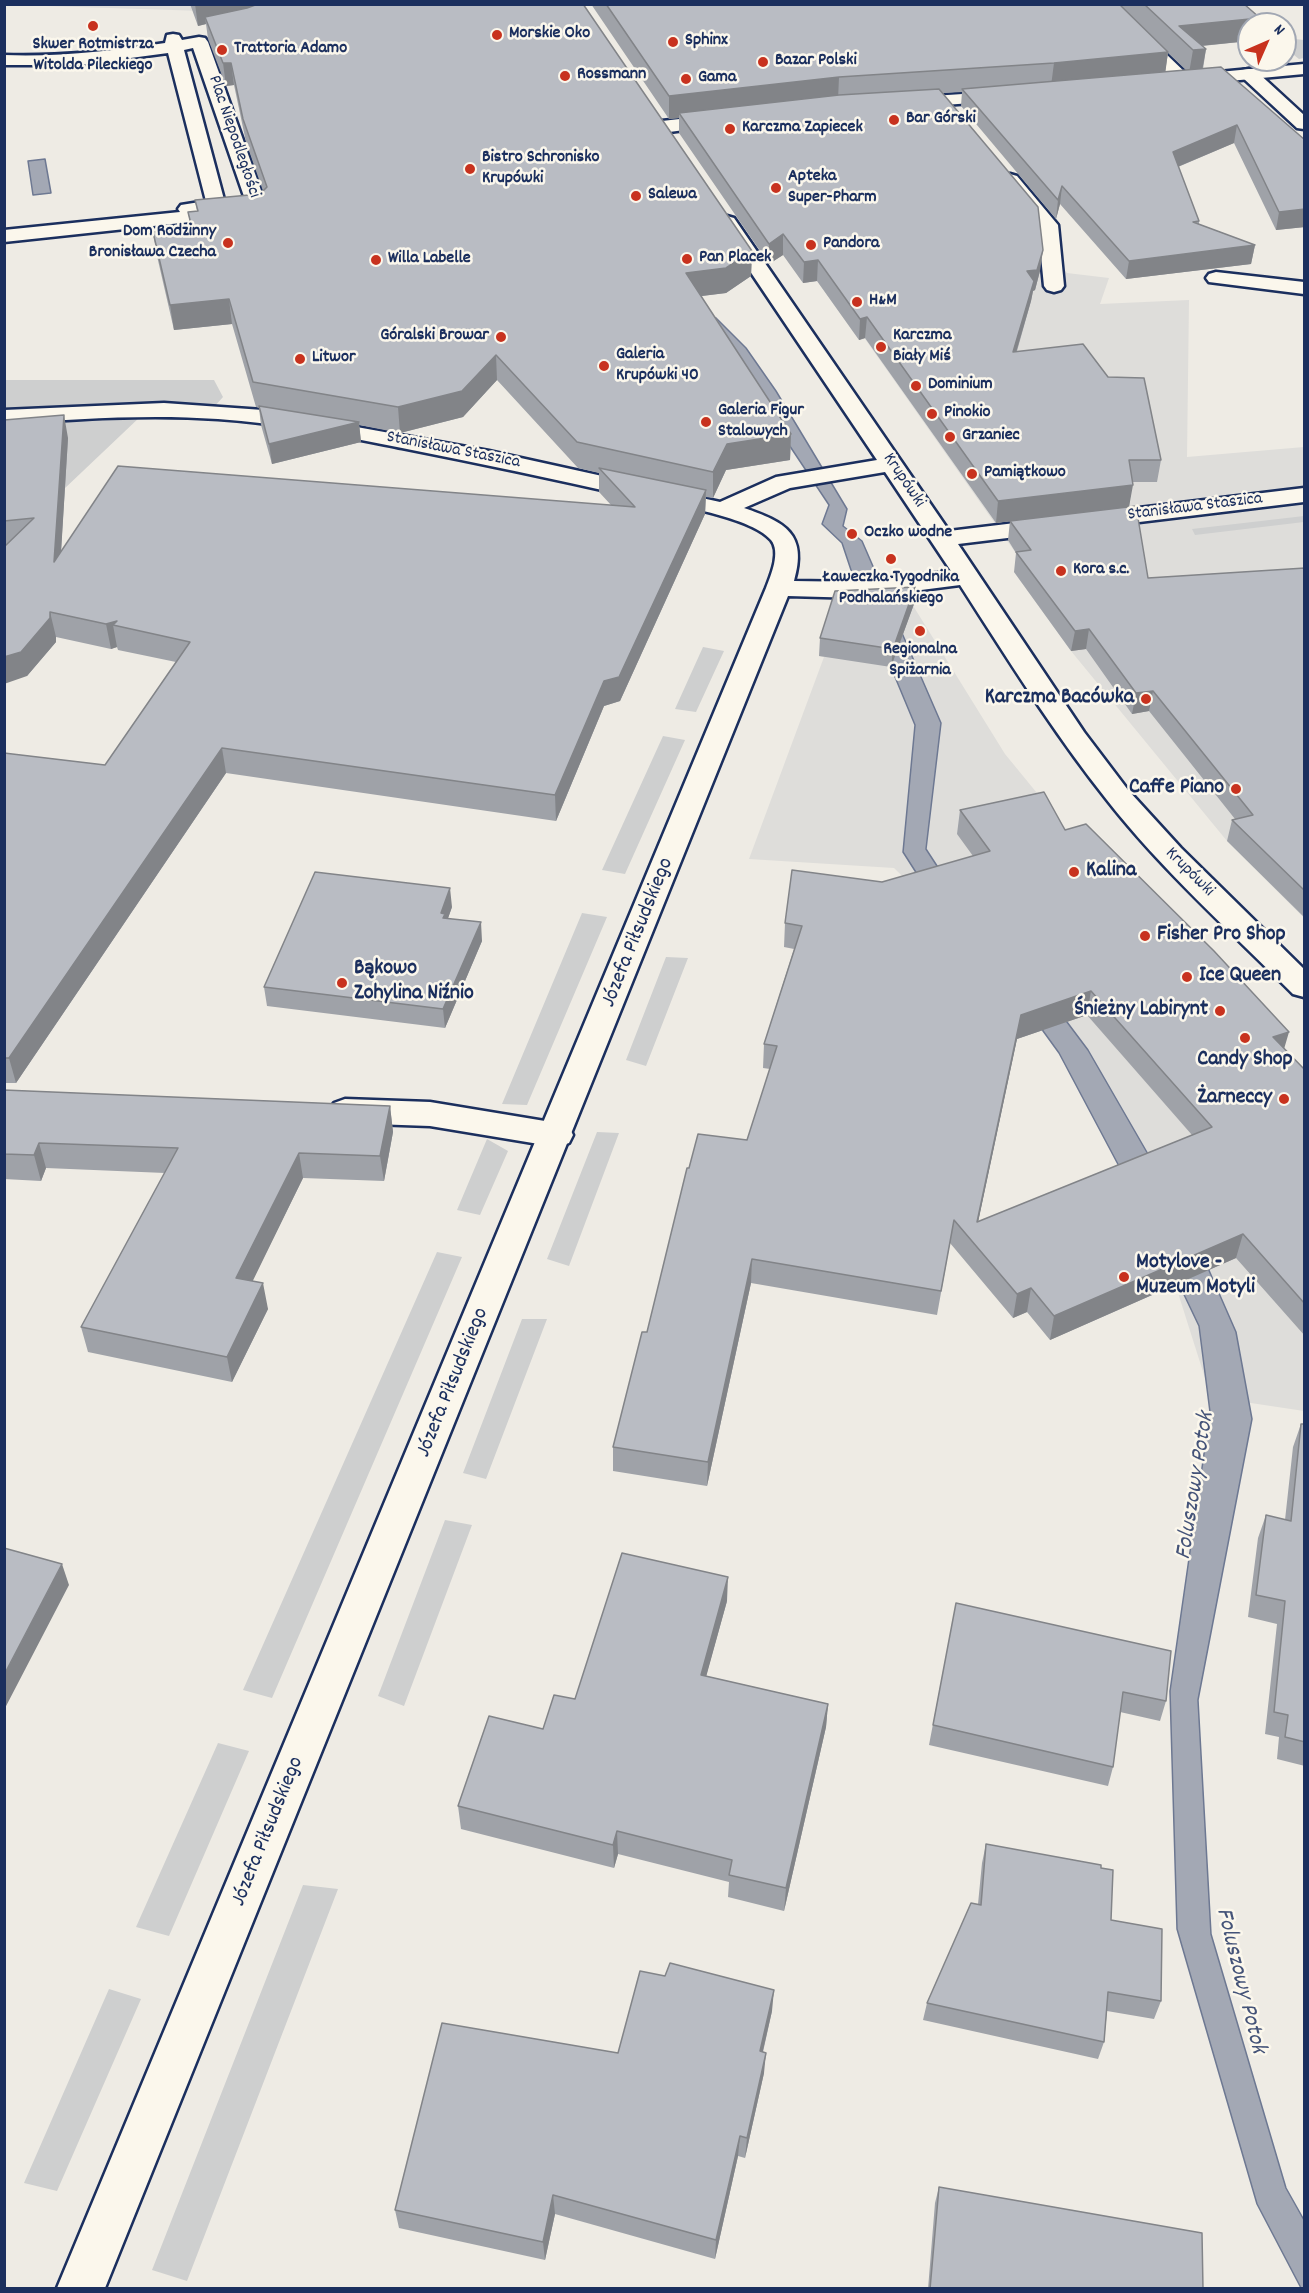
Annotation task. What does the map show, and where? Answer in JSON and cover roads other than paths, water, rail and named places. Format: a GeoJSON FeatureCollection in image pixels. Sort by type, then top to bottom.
{"type":"FeatureCollection","features":[{"type":"Feature","properties":{"kind":"street"},"geometry":{"type":"LineString","coordinates":[[1104,4],[1183,80]]}},
{"type":"Feature","properties":{"kind":"street"},"geometry":{"type":"LineString","coordinates":[[4,55],[174,43],[216,31]]}},
{"type":"Feature","properties":{"kind":"street","name":"Plac Niepodległości"},"geometry":{"type":"LineString","coordinates":[[4,60],[43,61],[174,43],[199,42],[258,210],[4,236]]}},
{"type":"Feature","properties":{"kind":"street"},"geometry":{"type":"LineString","coordinates":[[4,229],[218,206],[174,43]]}},
{"type":"Feature","properties":{"kind":"street"},"geometry":{"type":"LineString","coordinates":[[1161,82],[1305,69]]}},
{"type":"Feature","properties":{"kind":"street"},"geometry":{"type":"LineString","coordinates":[[1249,74],[1305,124]]}},
{"type":"Feature","properties":{"kind":"street"},"geometry":{"type":"LineString","coordinates":[[885,104],[950,108],[1024,95]]}},
{"type":"Feature","properties":{"kind":"street"},"geometry":{"type":"LineString","coordinates":[[676,147],[656,118],[744,118]]}},
{"type":"Feature","properties":{"kind":"street"},"geometry":{"type":"LineString","coordinates":[[997,165],[1048,225],[1054,286]]}},
{"type":"Feature","properties":{"kind":"street","name":"Krupówki"},"geometry":{"type":"LineString","coordinates":[[715,204],[892,464],[1073,737],[1118,796],[1171,854],[1305,987]]}},
{"type":"Feature","properties":{"kind":"street"},"geometry":{"type":"LineString","coordinates":[[1216,278],[1305,288]]}},
{"type":"Feature","properties":{"kind":"street","name":"Stanisława Staszica"},"geometry":{"type":"LineString","coordinates":[[4,417],[169,410],[264,416],[323,425],[536,467],[721,510]]}},
{"type":"Feature","properties":{"kind":"street"},"geometry":{"type":"LineString","coordinates":[[721,510],[784,482],[892,464]]}},
{"type":"Feature","properties":{"kind":"street","name":"Stanisława Staszica"},"geometry":{"type":"LineString","coordinates":[[942,539],[1305,495]]}},
{"type":"Feature","properties":{"kind":"street","name":"Józefa Piłsudskiego"},"geometry":{"type":"LineString","coordinates":[[81,2289],[557,1135],[779,588],[787,544],[779,534],[765,524],[721,510]]}},
{"type":"Feature","properties":{"kind":"street"},"geometry":{"type":"LineString","coordinates":[[779,588],[859,590],[965,577]]}},
{"type":"Feature","properties":{"kind":"street"},"geometry":{"type":"LineString","coordinates":[[314,1109],[430,1114],[557,1135]]}},
{"type":"Feature","properties":{"kind":"place","name":"Skwer Rotmistrza Witolda Pileckiego"},"geometry":{"type":"Point","coordinates":[93,26]}},
{"type":"Feature","properties":{"kind":"place","name":"Morskie Oko"},"geometry":{"type":"Point","coordinates":[497,35]}},
{"type":"Feature","properties":{"kind":"place","name":"Sphinx"},"geometry":{"type":"Point","coordinates":[673,42]}},
{"type":"Feature","properties":{"kind":"place","name":"Trattoria Adamo"},"geometry":{"type":"Point","coordinates":[222,50]}},
{"type":"Feature","properties":{"kind":"place","name":"Bazar Polski"},"geometry":{"type":"Point","coordinates":[763,62]}},
{"type":"Feature","properties":{"kind":"place","name":"Rossmann"},"geometry":{"type":"Point","coordinates":[565,76]}},
{"type":"Feature","properties":{"kind":"place","name":"Gama"},"geometry":{"type":"Point","coordinates":[686,79]}},
{"type":"Feature","properties":{"kind":"place","name":"Bar Górski"},"geometry":{"type":"Point","coordinates":[894,120]}},
{"type":"Feature","properties":{"kind":"place","name":"Karczma Zapiecek"},"geometry":{"type":"Point","coordinates":[730,129]}},
{"type":"Feature","properties":{"kind":"place","name":"Bistro Schronisko Krupówki"},"geometry":{"type":"Point","coordinates":[470,169]}},
{"type":"Feature","properties":{"kind":"place","name":"Apteka Super-Pharm"},"geometry":{"type":"Point","coordinates":[776,188]}},
{"type":"Feature","properties":{"kind":"place","name":"Salewa"},"geometry":{"type":"Point","coordinates":[636,196]}},
{"type":"Feature","properties":{"kind":"place","name":"Dom Rodzinny Bronisława Czecha"},"geometry":{"type":"Point","coordinates":[228,243]}},
{"type":"Feature","properties":{"kind":"place","name":"Pandora"},"geometry":{"type":"Point","coordinates":[811,245]}},
{"type":"Feature","properties":{"kind":"place","name":"Pan Placek"},"geometry":{"type":"Point","coordinates":[687,259]}},
{"type":"Feature","properties":{"kind":"place","name":"Willa Labelle"},"geometry":{"type":"Point","coordinates":[376,260]}},
{"type":"Feature","properties":{"kind":"place","name":"H&M"},"geometry":{"type":"Point","coordinates":[857,302]}},
{"type":"Feature","properties":{"kind":"place","name":"Góralski Browar"},"geometry":{"type":"Point","coordinates":[501,337]}},
{"type":"Feature","properties":{"kind":"place","name":"Karczma Biały Miś"},"geometry":{"type":"Point","coordinates":[881,347]}},
{"type":"Feature","properties":{"kind":"place","name":"Litwor"},"geometry":{"type":"Point","coordinates":[300,359]}},
{"type":"Feature","properties":{"kind":"place","name":"Galeria Krupówki 40"},"geometry":{"type":"Point","coordinates":[604,366]}},
{"type":"Feature","properties":{"kind":"place","name":"Dominium"},"geometry":{"type":"Point","coordinates":[916,386]}},
{"type":"Feature","properties":{"kind":"place","name":"Pinokio"},"geometry":{"type":"Point","coordinates":[932,414]}},
{"type":"Feature","properties":{"kind":"place","name":"Galeria Figur Stalowych"},"geometry":{"type":"Point","coordinates":[706,422]}},
{"type":"Feature","properties":{"kind":"place","name":"Grzaniec"},"geometry":{"type":"Point","coordinates":[950,437]}},
{"type":"Feature","properties":{"kind":"place","name":"Pamiątkowo"},"geometry":{"type":"Point","coordinates":[972,474]}},
{"type":"Feature","properties":{"kind":"place","name":"Oczko wodne"},"geometry":{"type":"Point","coordinates":[852,534]}},
{"type":"Feature","properties":{"kind":"place","name":"Ławeczka Tygodnika Podhalańskiego"},"geometry":{"type":"Point","coordinates":[891,559]}},
{"type":"Feature","properties":{"kind":"place","name":"Kora s.c."},"geometry":{"type":"Point","coordinates":[1061,571]}},
{"type":"Feature","properties":{"kind":"place","name":"Regionalna Spiżarnia"},"geometry":{"type":"Point","coordinates":[920,631]}},
{"type":"Feature","properties":{"kind":"place","name":"Karczma Bacówka"},"geometry":{"type":"Point","coordinates":[1146,699]}},
{"type":"Feature","properties":{"kind":"place","name":"Caffe Piano"},"geometry":{"type":"Point","coordinates":[1236,789]}},
{"type":"Feature","properties":{"kind":"place","name":"Kalina"},"geometry":{"type":"Point","coordinates":[1074,872]}},
{"type":"Feature","properties":{"kind":"place","name":"Fisher Pro Shop"},"geometry":{"type":"Point","coordinates":[1145,936]}},
{"type":"Feature","properties":{"kind":"place","name":"Ice Queen"},"geometry":{"type":"Point","coordinates":[1187,977]}},
{"type":"Feature","properties":{"kind":"place","name":"Bąkowo Zohylina Niźnio"},"geometry":{"type":"Point","coordinates":[342,983]}},
{"type":"Feature","properties":{"kind":"place","name":"Śnieżny Labirynt"},"geometry":{"type":"Point","coordinates":[1220,1011]}},
{"type":"Feature","properties":{"kind":"place","name":"Candy Shop"},"geometry":{"type":"Point","coordinates":[1245,1038]}},
{"type":"Feature","properties":{"kind":"place","name":"Żarneccy"},"geometry":{"type":"Point","coordinates":[1284,1099]}},
{"type":"Feature","properties":{"kind":"place","name":"Motylove - Muzeum Motyli"},"geometry":{"type":"Point","coordinates":[1124,1277]}},
{"type":"Feature","properties":{"kind":"water label","name":"Foluszowy Potok"},"geometry":{"type":"Point","coordinates":[1197,1486]}},
{"type":"Feature","properties":{"kind":"water label","name":"Foluszowy Potok"},"geometry":{"type":"Point","coordinates":[1239,1981]}}]}
